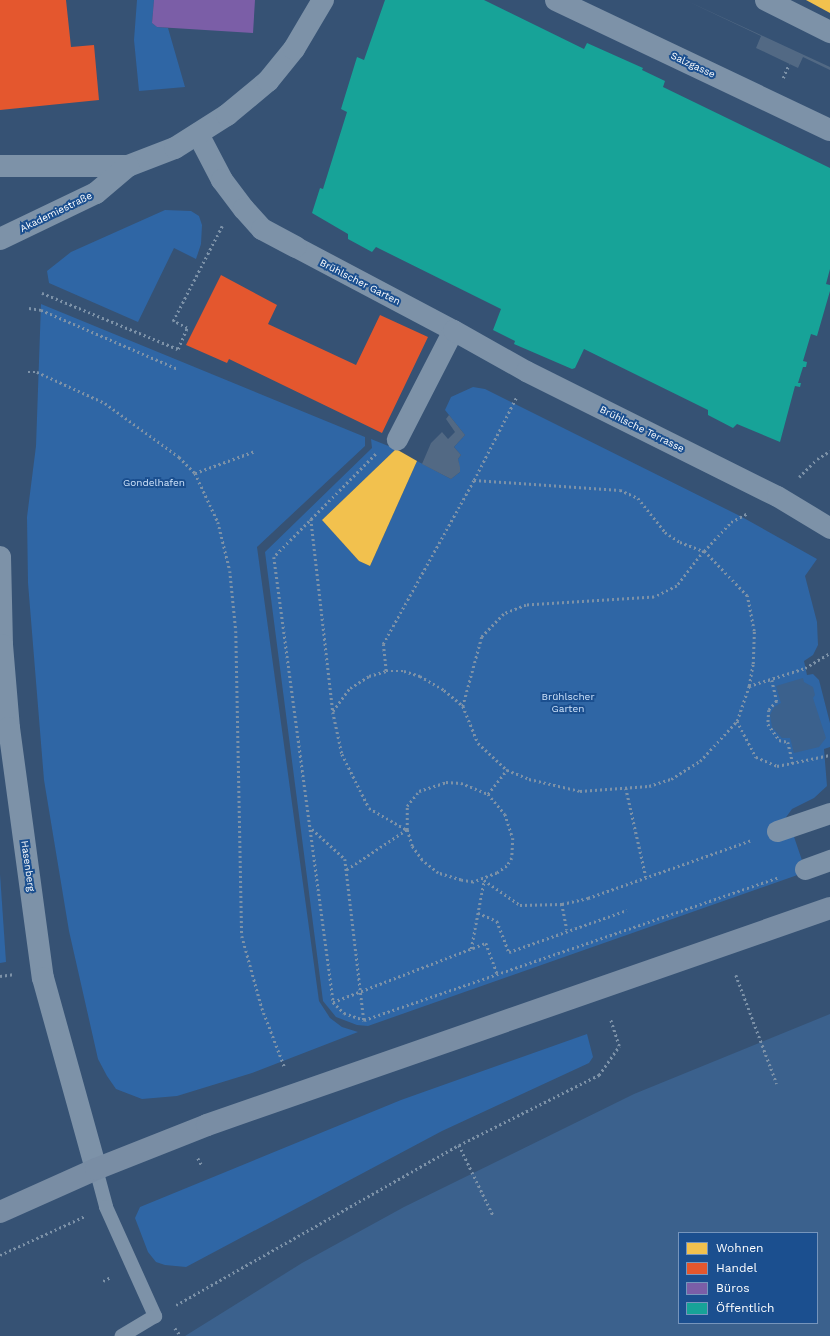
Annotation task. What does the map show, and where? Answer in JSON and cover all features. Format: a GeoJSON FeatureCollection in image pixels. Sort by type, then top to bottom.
{"type":"FeatureCollection","features":[{"type":"Feature","properties":{"kind":"main road"},"geometry":{"type":"LineString","coordinates":[[0,1212],[96,1169],[251,1109],[830,908]]}},
{"type":"Feature","properties":{"kind":"street","name":"Akademiestraße"},"geometry":{"type":"LineString","coordinates":[[0,239],[96,193],[128,166],[175,148],[228,115],[268,81],[294,49],[323,0]]}},
{"type":"Feature","properties":{"kind":"street","name":"Salzgasse"},"geometry":{"type":"LineString","coordinates":[[556,0],[830,130]]}},
{"type":"Feature","properties":{"kind":"street"},"geometry":{"type":"LineString","coordinates":[[778,3],[830,32]]}},
{"type":"Feature","properties":{"kind":"street","name":"Brühlscher Garten"},"geometry":{"type":"LineString","coordinates":[[198,134],[217,170],[244,209],[262,228],[453,330]]}},
{"type":"Feature","properties":{"kind":"street","name":"Akademiestraße"},"geometry":{"type":"LineString","coordinates":[[0,166],[128,166]]}},
{"type":"Feature","properties":{"kind":"street"},"geometry":{"type":"LineString","coordinates":[[397,439],[453,330]]}},
{"type":"Feature","properties":{"kind":"street","name":"Brühlsche Terrasse"},"geometry":{"type":"LineString","coordinates":[[453,330],[526,372],[777,496],[830,528]]}},
{"type":"Feature","properties":{"kind":"street","name":"Hasenberg"},"geometry":{"type":"LineString","coordinates":[[0,558],[2,645],[9,728],[43,978],[96,1169]]}},
{"type":"Feature","properties":{"kind":"street"},"geometry":{"type":"LineString","coordinates":[[777,831],[830,813]]}},
{"type":"Feature","properties":{"kind":"street"},"geometry":{"type":"LineString","coordinates":[[805,869],[830,860]]}},
{"type":"Feature","properties":{"kind":"lane"},"geometry":{"type":"LineString","coordinates":[[96,1169],[106,1207],[155,1316],[122,1336]]}},
{"type":"Feature","properties":{"kind":"path"},"geometry":{"type":"LineString","coordinates":[[42,293],[178,349],[187,328],[173,321],[222,226]]}},
{"type":"Feature","properties":{"kind":"path"},"geometry":{"type":"LineString","coordinates":[[29,308],[42,310],[178,369]]}},
{"type":"Feature","properties":{"kind":"path"},"geometry":{"type":"LineString","coordinates":[[28,372],[38,372],[105,403],[148,433],[195,473],[218,522],[230,571],[236,631],[242,936],[262,1008],[285,1068]]}},
{"type":"Feature","properties":{"kind":"path"},"geometry":{"type":"LineString","coordinates":[[386,671],[383,644],[474,480],[514,403]]}},
{"type":"Feature","properties":{"kind":"path"},"geometry":{"type":"LineString","coordinates":[[397,439],[385,445],[274,557],[312,829],[333,1002],[344,1013],[364,1020],[805,869]]}},
{"type":"Feature","properties":{"kind":"path"},"geometry":{"type":"LineString","coordinates":[[195,473],[255,452]]}},
{"type":"Feature","properties":{"kind":"path"},"geometry":{"type":"LineString","coordinates":[[814,464],[817,459],[830,452]]}},
{"type":"Feature","properties":{"kind":"path"},"geometry":{"type":"LineString","coordinates":[[333,712],[350,688],[369,676],[386,671],[404,671],[420,676],[444,690],[463,706],[478,743],[507,770],[529,779],[580,791],[649,786],[672,779],[700,761],[737,720],[749,686],[753,664],[754,631],[746,596],[704,551],[680,542],[665,532],[638,498],[620,490],[474,480]]}},
{"type":"Feature","properties":{"kind":"path"},"geometry":{"type":"LineString","coordinates":[[311,519],[333,712],[342,754],[369,808],[407,830]]}},
{"type":"Feature","properties":{"kind":"path"},"geometry":{"type":"LineString","coordinates":[[463,706],[482,637],[504,614],[526,605],[654,597],[677,586],[704,551],[731,522]]}},
{"type":"Feature","properties":{"kind":"path"},"geometry":{"type":"LineString","coordinates":[[749,686],[772,680],[805,668],[830,653]]}},
{"type":"Feature","properties":{"kind":"path"},"geometry":{"type":"LineString","coordinates":[[772,680],[778,701],[768,710],[768,724],[779,740],[788,742],[793,763]]}},
{"type":"Feature","properties":{"kind":"path"},"geometry":{"type":"LineString","coordinates":[[737,720],[756,757],[778,766],[830,755]]}},
{"type":"Feature","properties":{"kind":"path"},"geometry":{"type":"LineString","coordinates":[[488,794],[507,770]]}},
{"type":"Feature","properties":{"kind":"path"},"geometry":{"type":"LineString","coordinates":[[446,782],[462,783],[488,794],[505,814],[513,838],[512,858],[507,866],[484,880],[473,882],[438,873],[422,860],[412,846],[407,830],[407,806],[419,791],[446,782]]}},
{"type":"Feature","properties":{"kind":"path"},"geometry":{"type":"LineString","coordinates":[[626,788],[646,877]]}},
{"type":"Feature","properties":{"kind":"path"},"geometry":{"type":"LineString","coordinates":[[312,829],[345,858],[345,871],[364,1020]]}},
{"type":"Feature","properties":{"kind":"path"},"geometry":{"type":"LineString","coordinates":[[345,871],[407,830]]}},
{"type":"Feature","properties":{"kind":"path"},"geometry":{"type":"LineString","coordinates":[[484,880],[520,905],[562,904],[588,898],[777,831]]}},
{"type":"Feature","properties":{"kind":"path"},"geometry":{"type":"LineString","coordinates":[[471,949],[484,880]]}},
{"type":"Feature","properties":{"kind":"path"},"geometry":{"type":"LineString","coordinates":[[562,904],[567,930]]}},
{"type":"Feature","properties":{"kind":"path"},"geometry":{"type":"LineString","coordinates":[[478,913],[498,921],[509,952],[567,930],[627,910]]}},
{"type":"Feature","properties":{"kind":"path"},"geometry":{"type":"LineString","coordinates":[[333,1002],[486,943],[497,974]]}},
{"type":"Feature","properties":{"kind":"path"},"geometry":{"type":"LineString","coordinates":[[0,976],[18,974]]}},
{"type":"Feature","properties":{"kind":"path"},"geometry":{"type":"LineString","coordinates":[[736,975],[777,1084]]}},
{"type":"Feature","properties":{"kind":"path"},"geometry":{"type":"LineString","coordinates":[[155,1316],[459,1146],[600,1075],[619,1046],[610,1018]]}},
{"type":"Feature","properties":{"kind":"path"},"geometry":{"type":"LineString","coordinates":[[459,1146],[493,1215]]}},
{"type":"Feature","properties":{"kind":"path"},"geometry":{"type":"LineString","coordinates":[[0,1255],[106,1207]]}},
{"type":"Feature","properties":{"kind":"green space"},"geometry":{"type":"Polygon","coordinates":[[[137,0],[154,0],[152,23],[157,27],[168,28],[185,87],[139,91],[134,40],[137,0]]]}},
{"type":"Feature","properties":{"kind":"green space"},"geometry":{"type":"Polygon","coordinates":[[[165,210],[191,211],[199,216],[202,225],[201,244],[196,259],[174,248],[138,322],[49,283],[47,271],[71,252],[165,210]]]}},
{"type":"Feature","properties":{"kind":"green space","name":"Gondelhafen"},"geometry":{"type":"Polygon","coordinates":[[[41,304],[365,437],[365,446],[257,547],[319,1001],[330,1018],[342,1027],[358,1032],[252,1073],[177,1096],[142,1099],[116,1089],[107,1076],[98,1059],[69,931],[44,780],[28,583],[27,517],[36,446],[41,304]]]}},
{"type":"Feature","properties":{"kind":"green space","name":"Brühlscher Garten"},"geometry":{"type":"Polygon","coordinates":[[[473,387],[485,389],[742,517],[817,559],[805,576],[817,622],[818,645],[813,655],[804,661],[807,675],[813,674],[819,680],[830,723],[830,747],[824,749],[827,786],[814,798],[792,809],[784,820],[792,831],[806,872],[368,1026],[357,1025],[336,1017],[323,1001],[265,552],[372,448],[371,439],[396,449],[322,520],[359,561],[370,566],[417,461],[451,479],[460,472],[458,459],[461,455],[454,447],[465,435],[445,410],[451,397],[473,387]]]}},
{"type":"Feature","properties":{"kind":"green space"},"geometry":{"type":"Polygon","coordinates":[[[0,874],[6,962],[0,963],[0,874]]]}},
{"type":"Feature","properties":{"kind":"green space"},"geometry":{"type":"Polygon","coordinates":[[[587,1034],[593,1057],[589,1063],[442,1131],[186,1267],[165,1265],[156,1262],[148,1252],[135,1218],[140,1207],[401,1100],[587,1034]]]}},
{"type":"Feature","properties":{"kind":"shaded area"},"geometry":{"type":"Polygon","coordinates":[[[803,678],[804,682],[813,687],[815,695],[813,698],[826,738],[819,747],[794,753],[790,738],[782,738],[772,727],[770,715],[774,707],[781,703],[776,686],[803,678]]]}},
{"type":"Feature","properties":{"kind":"shaded area"},"geometry":{"type":"Polygon","coordinates":[[[830,1014],[830,1336],[185,1336],[302,1263],[404,1207],[634,1094],[830,1014]]]}},
{"type":"Feature","properties":{"kind":"building: Wohnen"},"geometry":{"type":"Polygon","coordinates":[[[806,0],[830,0],[830,13],[806,0]]]}},
{"type":"Feature","properties":{"kind":"building: Wohnen"},"geometry":{"type":"Polygon","coordinates":[[[396,449],[417,461],[370,566],[359,561],[322,520],[396,449]]]}},
{"type":"Feature","properties":{"kind":"building: Handel"},"geometry":{"type":"Polygon","coordinates":[[[0,0],[66,0],[71,47],[94,45],[99,100],[0,110],[0,0]]]}},
{"type":"Feature","properties":{"kind":"building: Handel"},"geometry":{"type":"Polygon","coordinates":[[[221,275],[277,305],[268,324],[356,365],[380,315],[428,337],[382,433],[229,359],[227,363],[186,345],[221,275]]]}},
{"type":"Feature","properties":{"kind":"building: Büros"},"geometry":{"type":"Polygon","coordinates":[[[154,0],[255,0],[253,33],[157,27],[152,23],[154,0]]]}},
{"type":"Feature","properties":{"kind":"building: Öffentlich"},"geometry":{"type":"Polygon","coordinates":[[[385,0],[484,0],[584,49],[587,43],[643,68],[642,70],[665,81],[663,87],[830,168],[830,269],[826,284],[830,285],[830,291],[817,336],[811,334],[803,361],[807,362],[806,367],[803,367],[798,383],[801,383],[800,387],[795,386],[780,442],[737,424],[733,428],[708,415],[708,410],[584,349],[575,368],[572,369],[514,344],[515,341],[493,330],[501,309],[376,247],[372,252],[348,239],[348,234],[312,213],[320,188],[323,189],[347,112],[341,109],[357,57],[364,60],[385,0]]]}},
{"type":"Feature","properties":{"kind":"building: Sonstige"},"geometry":{"type":"Polygon","coordinates":[[[685,0],[830,67],[830,70],[803,57],[798,68],[756,48],[761,36],[685,0]]]}},
{"type":"Feature","properties":{"kind":"building: Sonstige"},"geometry":{"type":"Polygon","coordinates":[[[449,415],[465,435],[454,447],[461,455],[458,459],[460,472],[451,479],[422,464],[431,443],[442,432],[448,439],[455,432],[446,419],[449,415]]]}}]}
